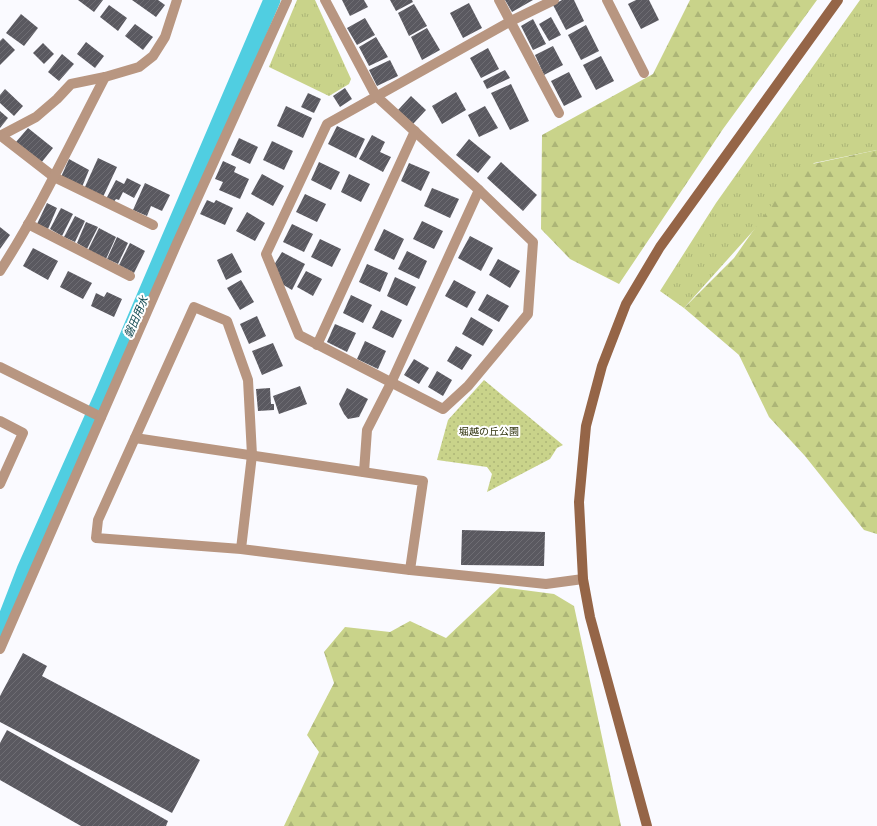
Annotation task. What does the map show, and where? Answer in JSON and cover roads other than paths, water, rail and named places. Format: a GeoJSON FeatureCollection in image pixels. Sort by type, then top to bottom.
{"type":"FeatureCollection","features":[{"type":"Feature","properties":{"kind":"street"},"geometry":{"type":"LineString","coordinates":[[153,225],[54,177],[1,136],[36,117],[57,99],[71,84],[105,77],[139,67],[153,56],[165,37],[177,0]]}},
{"type":"Feature","properties":{"kind":"street"},"geometry":{"type":"LineString","coordinates":[[0,649],[177,243],[287,0]]}},
{"type":"Feature","properties":{"kind":"street"},"geometry":{"type":"LineString","coordinates":[[325,0],[376,96],[479,190],[533,242],[528,314],[468,386],[443,409],[299,336],[266,254],[327,124],[376,96],[511,21],[554,0]]}},
{"type":"Feature","properties":{"kind":"street"},"geometry":{"type":"LineString","coordinates":[[499,0],[559,113]]}},
{"type":"Feature","properties":{"kind":"street"},"geometry":{"type":"LineString","coordinates":[[607,0],[644,73]]}},
{"type":"Feature","properties":{"kind":"street"},"geometry":{"type":"LineString","coordinates":[[647,826],[590,617],[583,579],[579,502],[586,426],[602,366],[626,304],[660,247],[838,0]]}},
{"type":"Feature","properties":{"kind":"street"},"geometry":{"type":"LineString","coordinates":[[0,271],[54,177],[105,77]]}},
{"type":"Feature","properties":{"kind":"street"},"geometry":{"type":"LineString","coordinates":[[317,345],[415,132]]}},
{"type":"Feature","properties":{"kind":"street"},"geometry":{"type":"LineString","coordinates":[[364,472],[366,430],[391,383],[479,190]]}},
{"type":"Feature","properties":{"kind":"street"},"geometry":{"type":"LineString","coordinates":[[28,224],[130,276]]}},
{"type":"Feature","properties":{"kind":"street"},"geometry":{"type":"LineString","coordinates":[[240,549],[252,455],[248,380],[227,321],[194,307],[98,520],[96,538],[240,549],[410,570],[546,584],[583,579]]}},
{"type":"Feature","properties":{"kind":"street"},"geometry":{"type":"LineString","coordinates":[[0,367],[101,417]]}},
{"type":"Feature","properties":{"kind":"street"},"geometry":{"type":"LineString","coordinates":[[0,421],[23,433],[0,484]]}},
{"type":"Feature","properties":{"kind":"street"},"geometry":{"type":"LineString","coordinates":[[135,438],[423,481],[410,570]]}},
{"type":"Feature","properties":{"kind":"waterway","name":"磐田用水"},"geometry":{"type":"LineString","coordinates":[[0,635],[25,570],[103,395],[272,0]]}},
{"type":"Feature","properties":{"kind":"park label","name":"堀越の丘公園"},"geometry":{"type":"Point","coordinates":[489,431]}}]}
